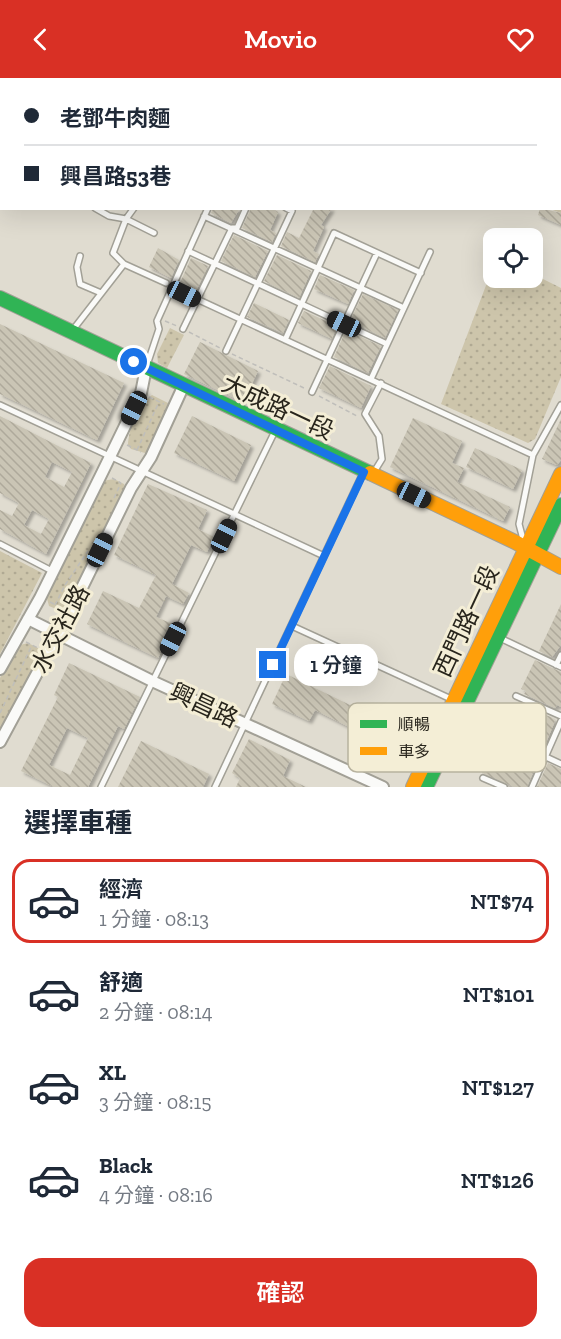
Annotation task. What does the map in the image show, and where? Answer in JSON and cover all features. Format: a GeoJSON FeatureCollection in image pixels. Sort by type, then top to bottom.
{"type":"FeatureCollection","features":[{"type":"Feature","properties":{"kind":"street","name":"大成路一段"},"geometry":{"type":"LineString","coordinates":[[0,298],[561,567]]}},
{"type":"Feature","properties":{"kind":"street","name":"水交社路"},"geometry":{"type":"LineString","coordinates":[[0,669],[40,597],[110,457],[141,393],[146,368]]}},
{"type":"Feature","properties":{"kind":"street","name":"水交社路"},"geometry":{"type":"LineString","coordinates":[[0,742],[70,612],[131,488],[151,457],[183,387]]}},
{"type":"Feature","properties":{"kind":"street","name":"西門路一段"},"geometry":{"type":"LineString","coordinates":[[466,703],[498,636],[561,474]]}},
{"type":"Feature","properties":{"kind":"street","name":"西門路一段"},"geometry":{"type":"LineString","coordinates":[[453,703],[531,551],[561,505]]}},
{"type":"Feature","properties":{"kind":"street","name":"興昌路"},"geometry":{"type":"LineString","coordinates":[[27,619],[152,681],[348,771]]}},
{"type":"Feature","properties":{"kind":"street","name":"興昌路"},"geometry":{"type":"LineString","coordinates":[[350,772],[383,787]]}},
{"type":"Feature","properties":{"kind":"street","name":"西門路一段"},"geometry":{"type":"LineString","coordinates":[[412,787],[419,772]]}},
{"type":"Feature","properties":{"kind":"street","name":"西門路一段"},"geometry":{"type":"LineString","coordinates":[[426,787],[433,772]]}},
{"type":"Feature","properties":{"kind":"lane"},"geometry":{"type":"LineString","coordinates":[[98,210],[109,216],[126,219],[154,234]]}},
{"type":"Feature","properties":{"kind":"lane"},"geometry":{"type":"LineString","coordinates":[[133,210],[126,219],[113,253],[124,264],[533,455]]}},
{"type":"Feature","properties":{"kind":"lane"},"geometry":{"type":"LineString","coordinates":[[146,368],[159,329],[158,317],[168,285],[188,251],[207,210]]}},
{"type":"Feature","properties":{"kind":"lane"},"geometry":{"type":"LineString","coordinates":[[232,228],[237,228],[245,210]]}},
{"type":"Feature","properties":{"kind":"lane"},"geometry":{"type":"LineString","coordinates":[[226,351],[276,249],[292,211],[290,210]]}},
{"type":"Feature","properties":{"kind":"lane"},"geometry":{"type":"LineString","coordinates":[[204,216],[404,308]]}},
{"type":"Feature","properties":{"kind":"lane"},"geometry":{"type":"LineString","coordinates":[[183,329],[232,228]]}},
{"type":"Feature","properties":{"kind":"lane"},"geometry":{"type":"LineString","coordinates":[[285,340],[334,233],[421,273]]}},
{"type":"Feature","properties":{"kind":"lane"},"geometry":{"type":"LineString","coordinates":[[188,251],[387,344]]}},
{"type":"Feature","properties":{"kind":"lane"},"geometry":{"type":"LineString","coordinates":[[370,379],[430,252]]}},
{"type":"Feature","properties":{"kind":"lane"},"geometry":{"type":"LineString","coordinates":[[312,392],[377,253]]}},
{"type":"Feature","properties":{"kind":"lane"},"geometry":{"type":"LineString","coordinates":[[80,256],[77,267],[80,284],[101,293]]}},
{"type":"Feature","properties":{"kind":"lane"},"geometry":{"type":"LineString","coordinates":[[70,332],[124,264]]}},
{"type":"Feature","properties":{"kind":"lane"},"geometry":{"type":"LineString","coordinates":[[214,787],[246,724],[324,556],[367,474],[382,459],[379,436],[365,414],[381,383]]}},
{"type":"Feature","properties":{"kind":"lane"},"geometry":{"type":"LineString","coordinates":[[0,405],[324,556]]}},
{"type":"Feature","properties":{"kind":"lane"},"geometry":{"type":"LineString","coordinates":[[531,551],[519,524],[533,455],[561,405]]}},
{"type":"Feature","properties":{"kind":"lane"},"geometry":{"type":"LineString","coordinates":[[101,787],[275,430]]}},
{"type":"Feature","properties":{"kind":"lane"},"geometry":{"type":"LineString","coordinates":[[0,544],[52,571]]}},
{"type":"Feature","properties":{"kind":"lane"},"geometry":{"type":"LineString","coordinates":[[292,626],[454,700]]}},
{"type":"Feature","properties":{"kind":"lane"},"geometry":{"type":"LineString","coordinates":[[498,636],[559,666],[561,655]]}},
{"type":"Feature","properties":{"kind":"lane"},"geometry":{"type":"LineString","coordinates":[[516,696],[532,703]]}},
{"type":"Feature","properties":{"kind":"lane"},"geometry":{"type":"LineString","coordinates":[[546,709],[561,716]]}},
{"type":"Feature","properties":{"kind":"lane"},"geometry":{"type":"LineString","coordinates":[[546,755],[561,721]]}},
{"type":"Feature","properties":{"kind":"lane"},"geometry":{"type":"LineString","coordinates":[[546,757],[561,764]]}},
{"type":"Feature","properties":{"kind":"lane"},"geometry":{"type":"LineString","coordinates":[[532,787],[538,772]]}},
{"type":"Feature","properties":{"kind":"lane"},"geometry":{"type":"LineString","coordinates":[[483,778],[504,787]]}},
{"type":"Feature","properties":{"kind":"path"},"geometry":{"type":"LineString","coordinates":[[158,317],[371,423]]}},
{"type":"Feature","properties":{"kind":"path"},"geometry":{"type":"LineString","coordinates":[[141,393],[173,409]]}},
{"type":"Feature","properties":{"kind":"path"},"geometry":{"type":"LineString","coordinates":[[137,450],[159,402]]}},
{"type":"Feature","properties":{"kind":"path"},"geometry":{"type":"LineString","coordinates":[[118,440],[151,457]]}},
{"type":"Feature","properties":{"kind":"path"},"geometry":{"type":"LineString","coordinates":[[102,473],[121,483],[112,501]]}},
{"type":"Feature","properties":{"kind":"path"},"geometry":{"type":"LineString","coordinates":[[55,605],[65,585],[90,548]]}},
{"type":"Feature","properties":{"kind":"path"},"geometry":{"type":"LineString","coordinates":[[40,597],[70,612]]}},
{"type":"Feature","properties":{"kind":"path"},"geometry":{"type":"LineString","coordinates":[[17,637],[47,653]]}},
{"type":"Feature","properties":{"kind":"path"},"geometry":{"type":"LineString","coordinates":[[0,713],[32,645]]}},
{"type":"Feature","properties":{"kind":"green space"},"geometry":{"type":"Polygon","coordinates":[[[543,279],[561,288],[561,377],[535,439],[528,443],[441,404],[485,288],[543,288],[543,279]]]}},
{"type":"Feature","properties":{"kind":"green space"},"geometry":{"type":"Polygon","coordinates":[[[170,328],[184,335],[167,368],[158,363],[157,354],[170,328]]]}},
{"type":"Feature","properties":{"kind":"green space"},"geometry":{"type":"Polygon","coordinates":[[[152,395],[168,403],[167,412],[150,449],[145,453],[131,449],[128,445],[132,424],[147,399],[152,395]]]}},
{"type":"Feature","properties":{"kind":"green space"},"geometry":{"type":"Polygon","coordinates":[[[114,479],[124,484],[127,492],[67,607],[61,611],[49,606],[46,595],[102,481],[114,479]]]}},
{"type":"Feature","properties":{"kind":"green space"},"geometry":{"type":"Polygon","coordinates":[[[0,551],[42,573],[0,654],[0,551]]]}},
{"type":"Feature","properties":{"kind":"green space"},"geometry":{"type":"Polygon","coordinates":[[[28,643],[38,648],[41,654],[0,730],[0,678],[16,646],[28,643]]]}},
{"type":"Feature","properties":{"kind":"building"},"geometry":{"type":"Polygon","coordinates":[[[212,210],[239,210],[231,223],[211,213],[212,210]]]}},
{"type":"Feature","properties":{"kind":"building"},"geometry":{"type":"Polygon","coordinates":[[[250,210],[278,212],[270,230],[276,233],[272,242],[242,228],[250,210]]]}},
{"type":"Feature","properties":{"kind":"building"},"geometry":{"type":"Polygon","coordinates":[[[313,210],[331,210],[321,225],[324,227],[313,251],[319,254],[315,262],[281,246],[287,232],[299,238],[313,210]]]}},
{"type":"Feature","properties":{"kind":"building"},"geometry":{"type":"Polygon","coordinates":[[[539,210],[561,213],[561,225],[538,215],[539,210]]]}},
{"type":"Feature","properties":{"kind":"building"},"geometry":{"type":"Polygon","coordinates":[[[234,235],[268,251],[255,277],[221,261],[234,235]]]}},
{"type":"Feature","properties":{"kind":"building"},"geometry":{"type":"Polygon","coordinates":[[[158,248],[179,260],[171,278],[149,267],[158,248]]]}},
{"type":"Feature","properties":{"kind":"building"},"geometry":{"type":"Polygon","coordinates":[[[277,255],[311,271],[299,298],[264,281],[277,255]]]}},
{"type":"Feature","properties":{"kind":"building"},"geometry":{"type":"Polygon","coordinates":[[[191,258],[208,266],[195,293],[179,285],[191,258]]]}},
{"type":"Feature","properties":{"kind":"building"},"geometry":{"type":"Polygon","coordinates":[[[320,275],[354,290],[348,304],[314,289],[320,275]]]}},
{"type":"Feature","properties":{"kind":"building"},"geometry":{"type":"Polygon","coordinates":[[[363,294],[398,310],[385,338],[350,321],[363,294]]]}},
{"type":"Feature","properties":{"kind":"building"},"geometry":{"type":"Polygon","coordinates":[[[254,303],[289,320],[283,333],[247,317],[254,303]]]}},
{"type":"Feature","properties":{"kind":"building"},"geometry":{"type":"Polygon","coordinates":[[[304,311],[337,326],[332,339],[298,323],[304,311]]]}},
{"type":"Feature","properties":{"kind":"building"},"geometry":{"type":"Polygon","coordinates":[[[0,324],[124,383],[97,440],[0,394],[0,324]]]}},
{"type":"Feature","properties":{"kind":"building"},"geometry":{"type":"Polygon","coordinates":[[[346,330],[381,346],[368,373],[334,357],[346,330]]]}},
{"type":"Feature","properties":{"kind":"building"},"geometry":{"type":"Polygon","coordinates":[[[200,342],[258,371],[243,402],[184,374],[200,342]]]}},
{"type":"Feature","properties":{"kind":"building"},"geometry":{"type":"Polygon","coordinates":[[[330,366],[371,386],[361,408],[319,388],[330,366]]]}},
{"type":"Feature","properties":{"kind":"building"},"geometry":{"type":"Polygon","coordinates":[[[0,416],[91,463],[46,554],[0,529],[0,510],[12,516],[19,503],[0,493],[0,416]],[[52,462],[45,477],[64,487],[72,472],[52,462]],[[32,510],[24,525],[41,534],[49,519],[32,510]]]}},
{"type":"Feature","properties":{"kind":"building"},"geometry":{"type":"Polygon","coordinates":[[[192,416],[251,445],[234,481],[174,453],[192,416]]]}},
{"type":"Feature","properties":{"kind":"building"},"geometry":{"type":"Polygon","coordinates":[[[413,418],[462,441],[452,463],[464,468],[457,482],[510,507],[503,521],[390,467],[413,418]]]}},
{"type":"Feature","properties":{"kind":"building"},"geometry":{"type":"Polygon","coordinates":[[[561,419],[561,460],[557,465],[542,459],[561,419]]]}},
{"type":"Feature","properties":{"kind":"building"},"geometry":{"type":"Polygon","coordinates":[[[475,448],[522,470],[513,489],[466,467],[475,448]]]}},
{"type":"Feature","properties":{"kind":"building"},"geometry":{"type":"Polygon","coordinates":[[[148,484],[207,510],[198,529],[214,537],[207,552],[191,545],[172,584],[189,593],[183,604],[166,596],[156,617],[175,625],[158,658],[87,624],[103,591],[139,608],[156,575],[114,555],[148,484]]]}},
{"type":"Feature","properties":{"kind":"building"},"geometry":{"type":"Polygon","coordinates":[[[561,604],[561,645],[552,657],[539,651],[561,604]]]}},
{"type":"Feature","properties":{"kind":"building"},"geometry":{"type":"Polygon","coordinates":[[[535,660],[561,672],[561,707],[557,705],[555,708],[524,694],[526,691],[521,689],[535,660]]]}},
{"type":"Feature","properties":{"kind":"building"},"geometry":{"type":"Polygon","coordinates":[[[69,663],[140,697],[124,729],[118,726],[88,787],[54,787],[21,771],[58,697],[54,695],[69,663]],[[67,728],[49,765],[70,775],[88,738],[67,728]]]}},
{"type":"Feature","properties":{"kind":"building"},"geometry":{"type":"Polygon","coordinates":[[[286,674],[348,704],[348,726],[315,710],[309,721],[272,704],[286,674]]]}},
{"type":"Feature","properties":{"kind":"building"},"geometry":{"type":"Polygon","coordinates":[[[546,715],[555,721],[546,743],[546,715]]]}},
{"type":"Feature","properties":{"kind":"building"},"geometry":{"type":"Polygon","coordinates":[[[249,739],[290,760],[283,776],[306,787],[236,787],[240,778],[232,773],[249,739]]]}},
{"type":"Feature","properties":{"kind":"building"},"geometry":{"type":"Polygon","coordinates":[[[141,741],[209,774],[203,787],[118,787],[141,741]]]}},
{"type":"Feature","properties":{"kind":"building"},"geometry":{"type":"Polygon","coordinates":[[[548,763],[561,769],[561,787],[537,787],[544,772],[546,772],[548,763]]]}},
{"type":"Feature","properties":{"kind":"building"},"geometry":{"type":"Polygon","coordinates":[[[533,772],[527,787],[514,787],[482,773],[533,772]]]}},
{"type":"Feature","properties":{"kind":"traffic: fast"},"geometry":{"type":"LineString","coordinates":[[0,298],[370,473]]}},
{"type":"Feature","properties":{"kind":"traffic: fast"},"geometry":{"type":"LineString","coordinates":[[466,703],[561,505]]}},
{"type":"Feature","properties":{"kind":"traffic: fast"},"geometry":{"type":"LineString","coordinates":[[426,787],[433,772]]}},
{"type":"Feature","properties":{"kind":"traffic: slow"},"geometry":{"type":"LineString","coordinates":[[370,473],[515,542],[561,567]]}},
{"type":"Feature","properties":{"kind":"traffic: slow"},"geometry":{"type":"LineString","coordinates":[[453,703],[561,474]]}},
{"type":"Feature","properties":{"kind":"traffic: slow"},"geometry":{"type":"LineString","coordinates":[[413,787],[420,772]]}},
{"type":"Feature","properties":{"kind":"route"},"geometry":{"type":"LineString","coordinates":[[134,362],[364,472],[273,665]]}}]}
